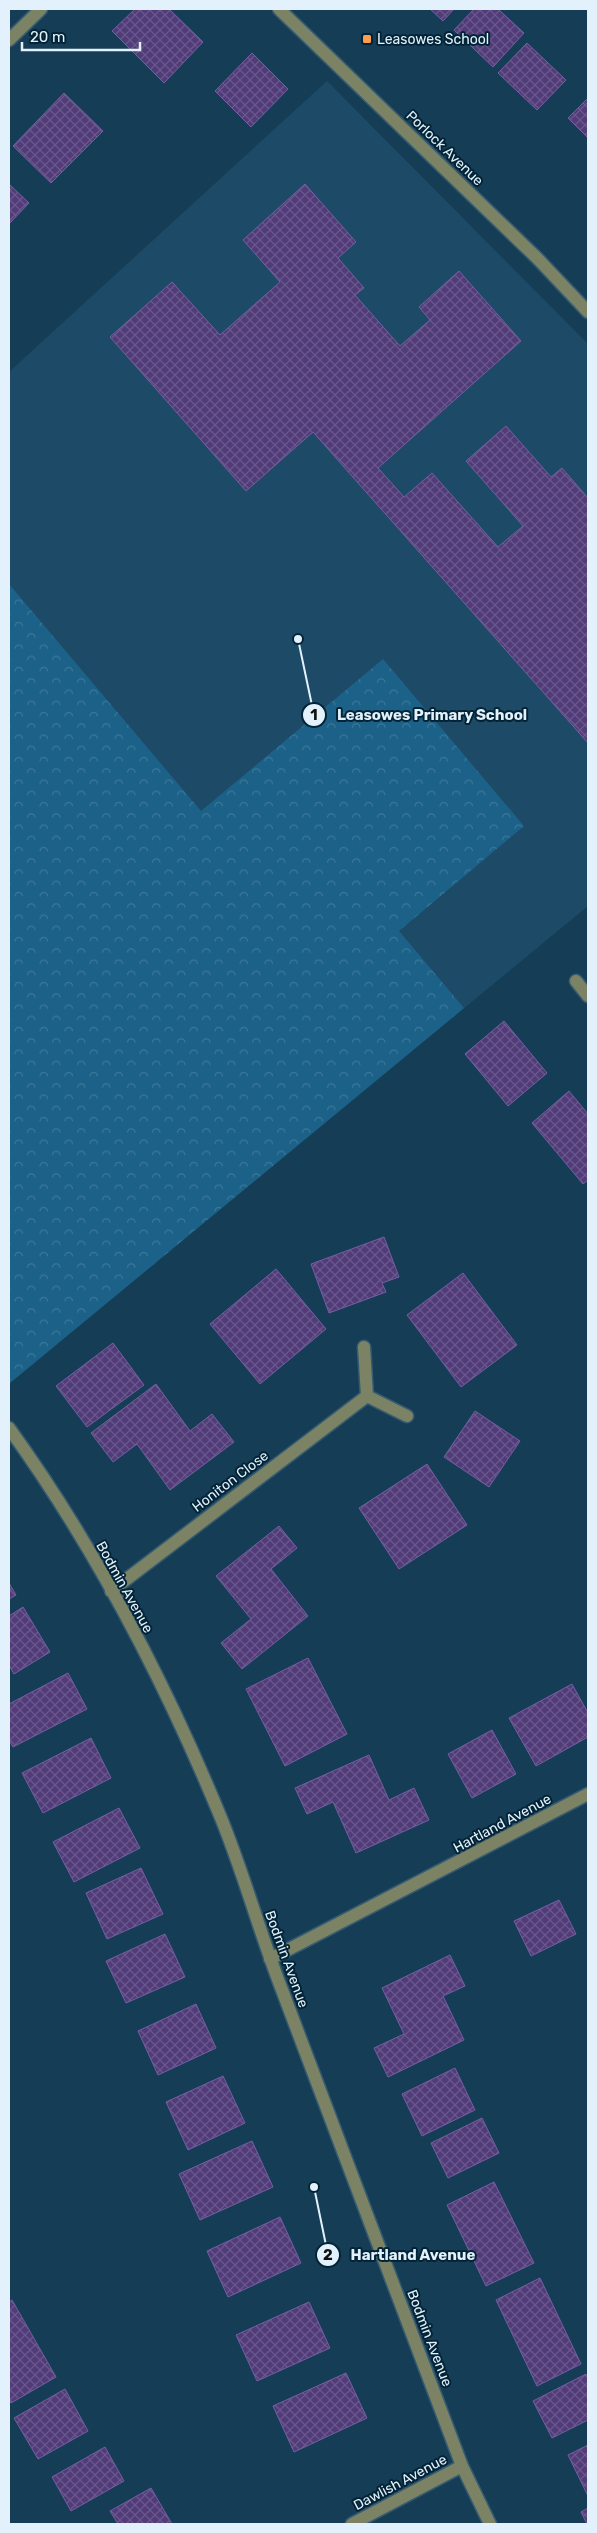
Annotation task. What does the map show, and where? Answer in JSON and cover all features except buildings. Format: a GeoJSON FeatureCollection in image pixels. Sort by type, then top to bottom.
{"type":"FeatureCollection","features":[{"type":"Feature","properties":{"kind":"street"},"geometry":{"type":"LineString","coordinates":[[9,40],[41,9]]}},
{"type":"Feature","properties":{"kind":"street","name":"Porlock Avenue"},"geometry":{"type":"LineString","coordinates":[[280,9],[538,259],[588,312]]}},
{"type":"Feature","properties":{"kind":"street"},"geometry":{"type":"LineString","coordinates":[[576,981],[588,996]]}},
{"type":"Feature","properties":{"kind":"street"},"geometry":{"type":"LineString","coordinates":[[364,1347],[367,1396],[407,1416]]}},
{"type":"Feature","properties":{"kind":"street","name":"Honiton Close"},"geometry":{"type":"LineString","coordinates":[[111,1591],[367,1396]]}},
{"type":"Feature","properties":{"kind":"street","name":"Bodmin Avenue"},"geometry":{"type":"LineString","coordinates":[[9,1428],[43,1475],[111,1591],[165,1692],[222,1820],[270,1959],[462,2466],[490,2524]]}},
{"type":"Feature","properties":{"kind":"street","name":"Hartland Avenue"},"geometry":{"type":"LineString","coordinates":[[270,1959],[588,1794]]}},
{"type":"Feature","properties":{"kind":"street","name":"Dawlish Avenue"},"geometry":{"type":"LineString","coordinates":[[352,2524],[462,2466]]}},
{"type":"Feature","properties":{"kind":"shaded area"},"geometry":{"type":"Polygon","coordinates":[[[327,81],[588,344],[588,906],[10,1383],[9,372],[327,81]]]}},
{"type":"Feature","properties":{"kind":"green space"},"geometry":{"type":"Polygon","coordinates":[[[9,584],[201,811],[383,659],[524,826],[399,931],[464,1008],[10,1383],[9,584]]]}},
{"type":"Feature","properties":{"kind":"place","name":"Leasowes School"},"geometry":{"type":"Point","coordinates":[367,39]}},
{"type":"Feature","properties":{"kind":"place","name":"Leasowes Primary School"},"geometry":{"type":"Point","coordinates":[298,639]}},
{"type":"Feature","properties":{"kind":"place","name":"Hartland Avenue"},"geometry":{"type":"Point","coordinates":[314,2187]}}]}
